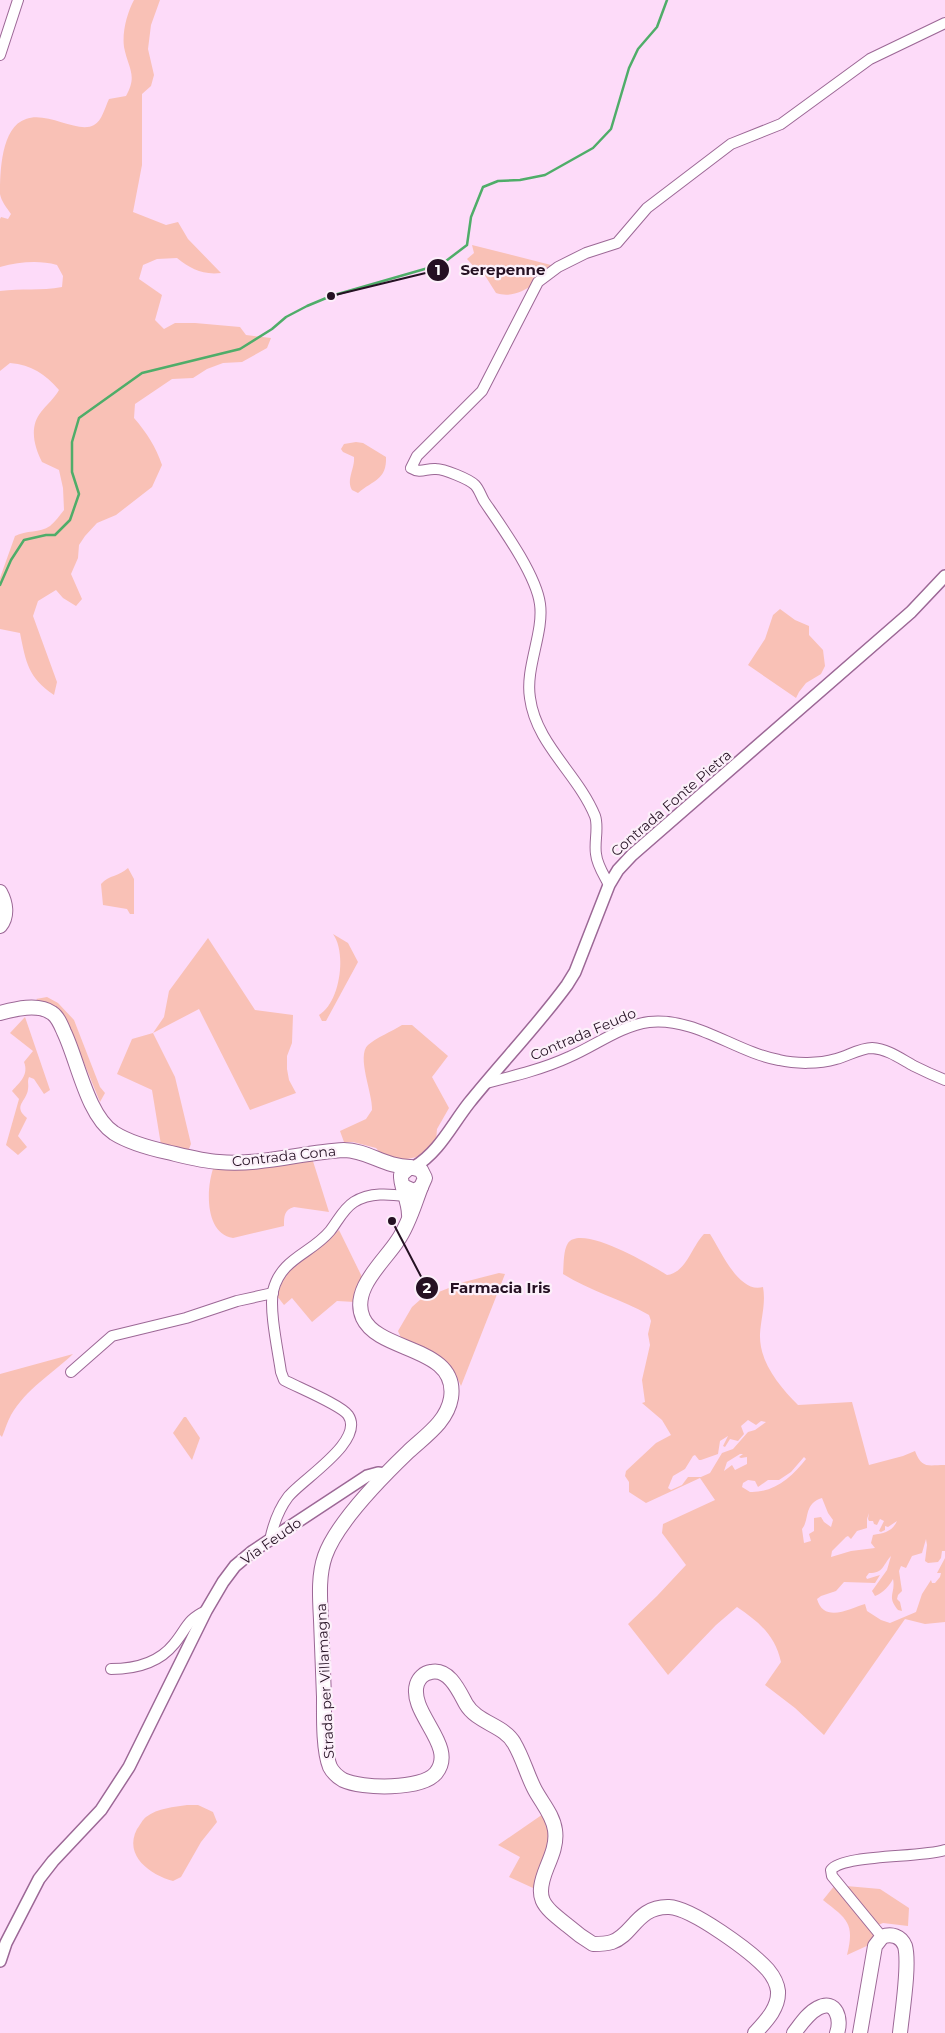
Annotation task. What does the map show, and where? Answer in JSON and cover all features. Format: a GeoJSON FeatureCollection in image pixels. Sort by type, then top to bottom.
{"type":"FeatureCollection","features":[{"type":"Feature","properties":{"kind":"main road"},"geometry":{"type":"LineString","coordinates":[[0,892],[4,898],[6,910],[4,920],[0,926]]}},
{"type":"Feature","properties":{"kind":"main road","name":"Contrada Cona"},"geometry":{"type":"LineString","coordinates":[[0,1013],[32,1008],[52,1013],[58,1020],[68,1041],[91,1104],[102,1123],[125,1139],[149,1148],[220,1162],[239,1162],[345,1150],[354,1151],[393,1166],[412,1167]]}},
{"type":"Feature","properties":{"kind":"main road","name":"Contrada Cona"},"geometry":{"type":"LineString","coordinates":[[377,1159],[404,1187]]}},
{"type":"Feature","properties":{"kind":"main road"},"geometry":{"type":"LineString","coordinates":[[386,1474],[435,1427],[447,1412],[452,1396],[450,1383],[444,1368],[426,1356],[374,1331],[365,1322],[360,1310],[360,1298],[372,1274],[399,1239],[408,1220],[423,1182],[421,1170],[412,1167],[403,1171],[404,1187],[409,1208],[408,1220]]}},
{"type":"Feature","properties":{"kind":"main road"},"geometry":{"type":"LineString","coordinates":[[404,1187],[414,1191],[423,1182]]}},
{"type":"Feature","properties":{"kind":"main road","name":"Strada per Villamagna"},"geometry":{"type":"LineString","coordinates":[[386,1474],[330,1544],[321,1571],[325,1733],[329,1763],[332,1770],[338,1777],[349,1782],[389,1786],[419,1783],[434,1776],[440,1765],[441,1749],[420,1706],[416,1689],[424,1674],[440,1672],[447,1676],[455,1685],[471,1712],[512,1739],[535,1792],[553,1821],[556,1840],[541,1884],[541,1894],[546,1908],[593,1944],[613,1942],[643,1915],[657,1908],[676,1908],[696,1916],[747,1953],[768,1970],[774,1978],[778,1992],[777,2000],[770,2016],[755,2033]]}},
{"type":"Feature","properties":{"kind":"main road"},"geometry":{"type":"LineString","coordinates":[[860,2033],[874,1950],[882,1937],[896,1936],[902,1940],[906,1950],[900,2033]]}},
{"type":"Feature","properties":{"kind":"main road"},"geometry":{"type":"LineString","coordinates":[[794,2033],[809,2014],[821,2006],[833,2008],[839,2014],[840,2022],[837,2033]]}},
{"type":"Feature","properties":{"kind":"street"},"geometry":{"type":"LineString","coordinates":[[0,55],[18,0]]}},
{"type":"Feature","properties":{"kind":"street"},"geometry":{"type":"LineString","coordinates":[[610,885],[600,868],[595,853],[596,818],[544,737],[534,715],[529,680],[537,642],[540,604],[531,577],[502,525],[475,485],[437,469],[418,472],[411,468],[412,463],[482,391],[538,282],[558,267],[586,253],[617,243],[647,208],[731,144],[781,124],[870,59],[945,23]]}},
{"type":"Feature","properties":{"kind":"street","name":"Contrada Fonte Pietra"},"geometry":{"type":"LineString","coordinates":[[439,1146],[468,1104],[575,972],[610,885],[618,870],[632,855],[912,612],[945,576]]}},
{"type":"Feature","properties":{"kind":"street","name":"Contrada Feudo"},"geometry":{"type":"LineString","coordinates":[[486,1083],[528,1072],[566,1058],[632,1026],[648,1022],[668,1022],[716,1036],[762,1056],[780,1061],[799,1062],[834,1059],[872,1048],[893,1053],[915,1067],[945,1080]]}},
{"type":"Feature","properties":{"kind":"street"},"geometry":{"type":"LineString","coordinates":[[412,1167],[439,1146]]}},
{"type":"Feature","properties":{"kind":"street"},"geometry":{"type":"LineString","coordinates":[[423,1182],[439,1146]]}},
{"type":"Feature","properties":{"kind":"street"},"geometry":{"type":"LineString","coordinates":[[270,1540],[272,1528],[288,1497],[346,1442],[351,1422],[348,1414],[284,1380],[281,1372],[274,1318],[273,1293],[280,1275],[290,1262],[321,1240],[344,1211],[354,1202],[368,1196],[404,1187]]}},
{"type":"Feature","properties":{"kind":"street"},"geometry":{"type":"LineString","coordinates":[[71,1372],[112,1336],[186,1318],[236,1301],[273,1293]]}},
{"type":"Feature","properties":{"kind":"street","name":"Via Feudo"},"geometry":{"type":"LineString","coordinates":[[0,1961],[6,1943],[39,1879],[53,1861],[101,1810],[129,1767],[222,1582],[235,1566],[270,1540],[367,1476],[378,1473],[386,1474]]}},
{"type":"Feature","properties":{"kind":"street"},"geometry":{"type":"LineString","coordinates":[[111,1669],[131,1669],[148,1664],[163,1656],[174,1644],[190,1620],[206,1611]]}},
{"type":"Feature","properties":{"kind":"street"},"geometry":{"type":"LineString","coordinates":[[882,1937],[832,1876],[831,1870],[838,1864],[870,1858],[895,1857],[945,1850]]}},
{"type":"Feature","properties":{"kind":"shaded area"},"geometry":{"type":"Polygon","coordinates":[[[134,0],[160,0],[151,25],[148,49],[154,75],[151,86],[142,94],[142,165],[133,212],[166,225],[178,222],[188,239],[221,273],[208,273],[197,270],[177,258],[157,259],[143,265],[139,279],[162,295],[155,320],[164,329],[175,323],[195,323],[240,327],[246,335],[271,338],[267,348],[242,362],[223,363],[207,369],[193,378],[172,379],[135,404],[134,418],[151,440],[162,465],[152,487],[116,515],[97,523],[79,545],[78,558],[71,574],[82,599],[76,606],[63,598],[56,590],[38,601],[33,616],[57,682],[54,695],[33,675],[24,653],[20,633],[0,629],[0,578],[15,536],[50,526],[64,510],[63,488],[59,470],[42,462],[34,437],[37,418],[59,390],[38,371],[25,366],[10,363],[0,371],[0,291],[62,287],[63,276],[57,265],[43,262],[29,262],[0,267],[0,219],[1,217],[8,219],[11,214],[0,194],[2,163],[11,131],[26,119],[34,117],[43,118],[87,127],[97,123],[109,99],[126,96],[130,89],[132,77],[124,47],[124,29],[134,0]]]}},
{"type":"Feature","properties":{"kind":"shaded area"},"geometry":{"type":"Polygon","coordinates":[[[472,245],[551,265],[558,265],[537,282],[521,291],[505,295],[496,293],[484,274],[477,270],[467,259],[474,253],[472,245]]]}},
{"type":"Feature","properties":{"kind":"shaded area"},"geometry":{"type":"Polygon","coordinates":[[[363,443],[386,457],[386,465],[382,475],[358,493],[352,490],[350,486],[354,457],[343,452],[341,449],[344,444],[363,443]]]}},
{"type":"Feature","properties":{"kind":"shaded area"},"geometry":{"type":"Polygon","coordinates":[[[780,609],[795,620],[809,626],[809,635],[823,650],[825,666],[821,674],[806,683],[796,698],[748,665],[765,639],[773,615],[780,609]]]}},
{"type":"Feature","properties":{"kind":"shaded area"},"geometry":{"type":"Polygon","coordinates":[[[128,868],[134,879],[134,914],[130,914],[127,909],[103,905],[101,884],[128,868]]]}},
{"type":"Feature","properties":{"kind":"shaded area"},"geometry":{"type":"Polygon","coordinates":[[[333,934],[348,943],[358,962],[326,1021],[322,1021],[319,1015],[332,1000],[339,977],[340,953],[333,934]]]}},
{"type":"Feature","properties":{"kind":"shaded area"},"geometry":{"type":"Polygon","coordinates":[[[208,938],[255,1010],[293,1015],[292,1043],[287,1056],[287,1069],[289,1080],[296,1093],[250,1110],[199,1009],[153,1033],[164,1017],[169,991],[208,938]]]}},
{"type":"Feature","properties":{"kind":"shaded area"},"geometry":{"type":"Polygon","coordinates":[[[47,997],[58,1003],[74,1020],[100,1087],[105,1093],[100,1102],[67,1021],[36,999],[47,997]]]}},
{"type":"Feature","properties":{"kind":"shaded area"},"geometry":{"type":"Polygon","coordinates":[[[25,1017],[50,1090],[44,1094],[34,1079],[29,1077],[27,1093],[20,1107],[27,1118],[18,1136],[27,1147],[18,1155],[6,1145],[19,1099],[12,1091],[25,1075],[24,1062],[33,1051],[10,1033],[25,1017]]]}},
{"type":"Feature","properties":{"kind":"shaded area"},"geometry":{"type":"Polygon","coordinates":[[[402,1025],[412,1025],[448,1056],[432,1077],[449,1108],[437,1129],[436,1141],[426,1153],[402,1160],[383,1156],[376,1148],[353,1142],[344,1142],[340,1131],[366,1119],[372,1110],[364,1066],[365,1050],[372,1042],[402,1025]]]}},
{"type":"Feature","properties":{"kind":"shaded area"},"geometry":{"type":"Polygon","coordinates":[[[153,1033],[175,1077],[191,1144],[188,1151],[161,1145],[152,1090],[117,1074],[132,1039],[153,1033]]]}},
{"type":"Feature","properties":{"kind":"shaded area"},"geometry":{"type":"Polygon","coordinates":[[[312,1158],[329,1212],[294,1207],[285,1214],[284,1226],[233,1238],[217,1228],[212,1219],[209,1197],[211,1175],[214,1166],[312,1158]]]}},
{"type":"Feature","properties":{"kind":"shaded area"},"geometry":{"type":"Polygon","coordinates":[[[339,1230],[364,1281],[355,1302],[337,1301],[312,1322],[292,1298],[284,1305],[277,1296],[288,1272],[295,1264],[339,1230]]]}},
{"type":"Feature","properties":{"kind":"shaded area"},"geometry":{"type":"Polygon","coordinates":[[[704,1234],[710,1234],[725,1260],[739,1278],[746,1284],[754,1287],[763,1287],[764,1305],[760,1334],[763,1354],[777,1382],[798,1405],[852,1402],[869,1465],[915,1451],[920,1461],[926,1465],[945,1465],[945,1551],[942,1551],[938,1562],[928,1563],[925,1561],[926,1539],[922,1553],[912,1556],[906,1568],[901,1566],[899,1571],[902,1591],[897,1599],[900,1602],[902,1611],[898,1610],[894,1605],[892,1598],[893,1579],[886,1589],[878,1595],[875,1596],[872,1591],[887,1570],[891,1556],[878,1572],[869,1573],[866,1577],[867,1579],[880,1575],[875,1583],[844,1582],[836,1591],[817,1599],[820,1607],[832,1613],[846,1611],[865,1604],[867,1611],[881,1620],[890,1623],[916,1612],[922,1594],[931,1580],[932,1583],[935,1583],[940,1577],[941,1573],[937,1573],[945,1558],[945,1622],[925,1624],[905,1619],[824,1735],[795,1708],[765,1685],[781,1662],[778,1652],[765,1630],[737,1607],[716,1625],[668,1675],[628,1624],[686,1565],[662,1533],[663,1524],[715,1500],[700,1478],[646,1503],[629,1492],[629,1482],[625,1476],[626,1471],[656,1443],[671,1435],[662,1420],[642,1403],[645,1402],[642,1380],[650,1345],[648,1334],[651,1321],[649,1315],[563,1274],[564,1254],[568,1243],[576,1239],[587,1239],[617,1248],[667,1275],[674,1273],[684,1264],[704,1234]],[[748,1420],[741,1426],[744,1434],[738,1441],[730,1439],[725,1447],[723,1446],[728,1436],[720,1441],[718,1454],[701,1460],[695,1455],[693,1456],[685,1469],[673,1476],[668,1488],[671,1490],[682,1485],[688,1477],[701,1477],[710,1473],[722,1453],[733,1449],[748,1432],[755,1430],[766,1422],[761,1421],[756,1425],[748,1420]],[[740,1454],[727,1462],[724,1471],[732,1465],[735,1470],[747,1464],[747,1457],[741,1458],[739,1457],[743,1454],[740,1454]],[[804,1457],[791,1472],[779,1480],[768,1480],[758,1487],[755,1481],[748,1480],[743,1483],[742,1487],[750,1492],[759,1492],[775,1487],[795,1472],[806,1459],[804,1457]],[[822,1498],[812,1504],[802,1529],[804,1543],[811,1541],[809,1534],[814,1531],[814,1518],[821,1517],[831,1527],[833,1520],[822,1498]],[[869,1513],[867,1519],[867,1528],[857,1531],[851,1539],[848,1536],[846,1537],[832,1551],[831,1557],[851,1551],[875,1548],[871,1543],[873,1535],[890,1530],[897,1521],[888,1527],[885,1526],[885,1530],[881,1532],[879,1531],[884,1521],[880,1519],[877,1525],[874,1524],[873,1521],[868,1519],[869,1513]]]}},
{"type":"Feature","properties":{"kind":"shaded area"},"geometry":{"type":"Polygon","coordinates":[[[499,1273],[505,1274],[461,1386],[456,1375],[444,1361],[401,1338],[398,1331],[412,1307],[421,1299],[464,1282],[499,1273]]]}},
{"type":"Feature","properties":{"kind":"shaded area"},"geometry":{"type":"Polygon","coordinates":[[[73,1354],[24,1397],[11,1415],[2,1437],[0,1435],[0,1374],[73,1354]]]}},
{"type":"Feature","properties":{"kind":"shaded area"},"geometry":{"type":"Polygon","coordinates":[[[184,1417],[186,1417],[200,1438],[192,1460],[173,1433],[184,1417]]]}},
{"type":"Feature","properties":{"kind":"shaded area"},"geometry":{"type":"Polygon","coordinates":[[[198,1805],[213,1812],[217,1822],[201,1842],[181,1877],[173,1881],[156,1874],[142,1863],[136,1856],[134,1839],[137,1829],[145,1818],[151,1814],[166,1808],[198,1805]]]}},
{"type":"Feature","properties":{"kind":"shaded area"},"geometry":{"type":"Polygon","coordinates":[[[546,1812],[553,1825],[543,1869],[533,1888],[509,1877],[520,1857],[498,1845],[546,1812]]]}},
{"type":"Feature","properties":{"kind":"shaded area"},"geometry":{"type":"Polygon","coordinates":[[[835,1885],[880,1889],[909,1908],[908,1926],[883,1923],[878,1925],[871,1944],[847,1955],[850,1936],[847,1923],[838,1912],[823,1900],[835,1885]]]}},
{"type":"Feature","properties":{"kind":"waterway"},"geometry":{"type":"LineString","coordinates":[[0,585],[11,560],[24,540],[55,535],[70,520],[79,494],[72,472],[72,442],[79,418],[142,373],[240,349],[272,329],[286,317],[307,306],[331,296],[442,264],[467,245],[471,217],[483,187],[498,181],[520,180],[545,175],[593,148],[611,129],[629,68],[638,49],[657,27],[667,0]]}},
{"type":"Feature","properties":{"kind":"place","name":"Serepenne"},"geometry":{"type":"Point","coordinates":[331,296]}},
{"type":"Feature","properties":{"kind":"place","name":"Farmacia Iris"},"geometry":{"type":"Point","coordinates":[392,1221]}}]}
